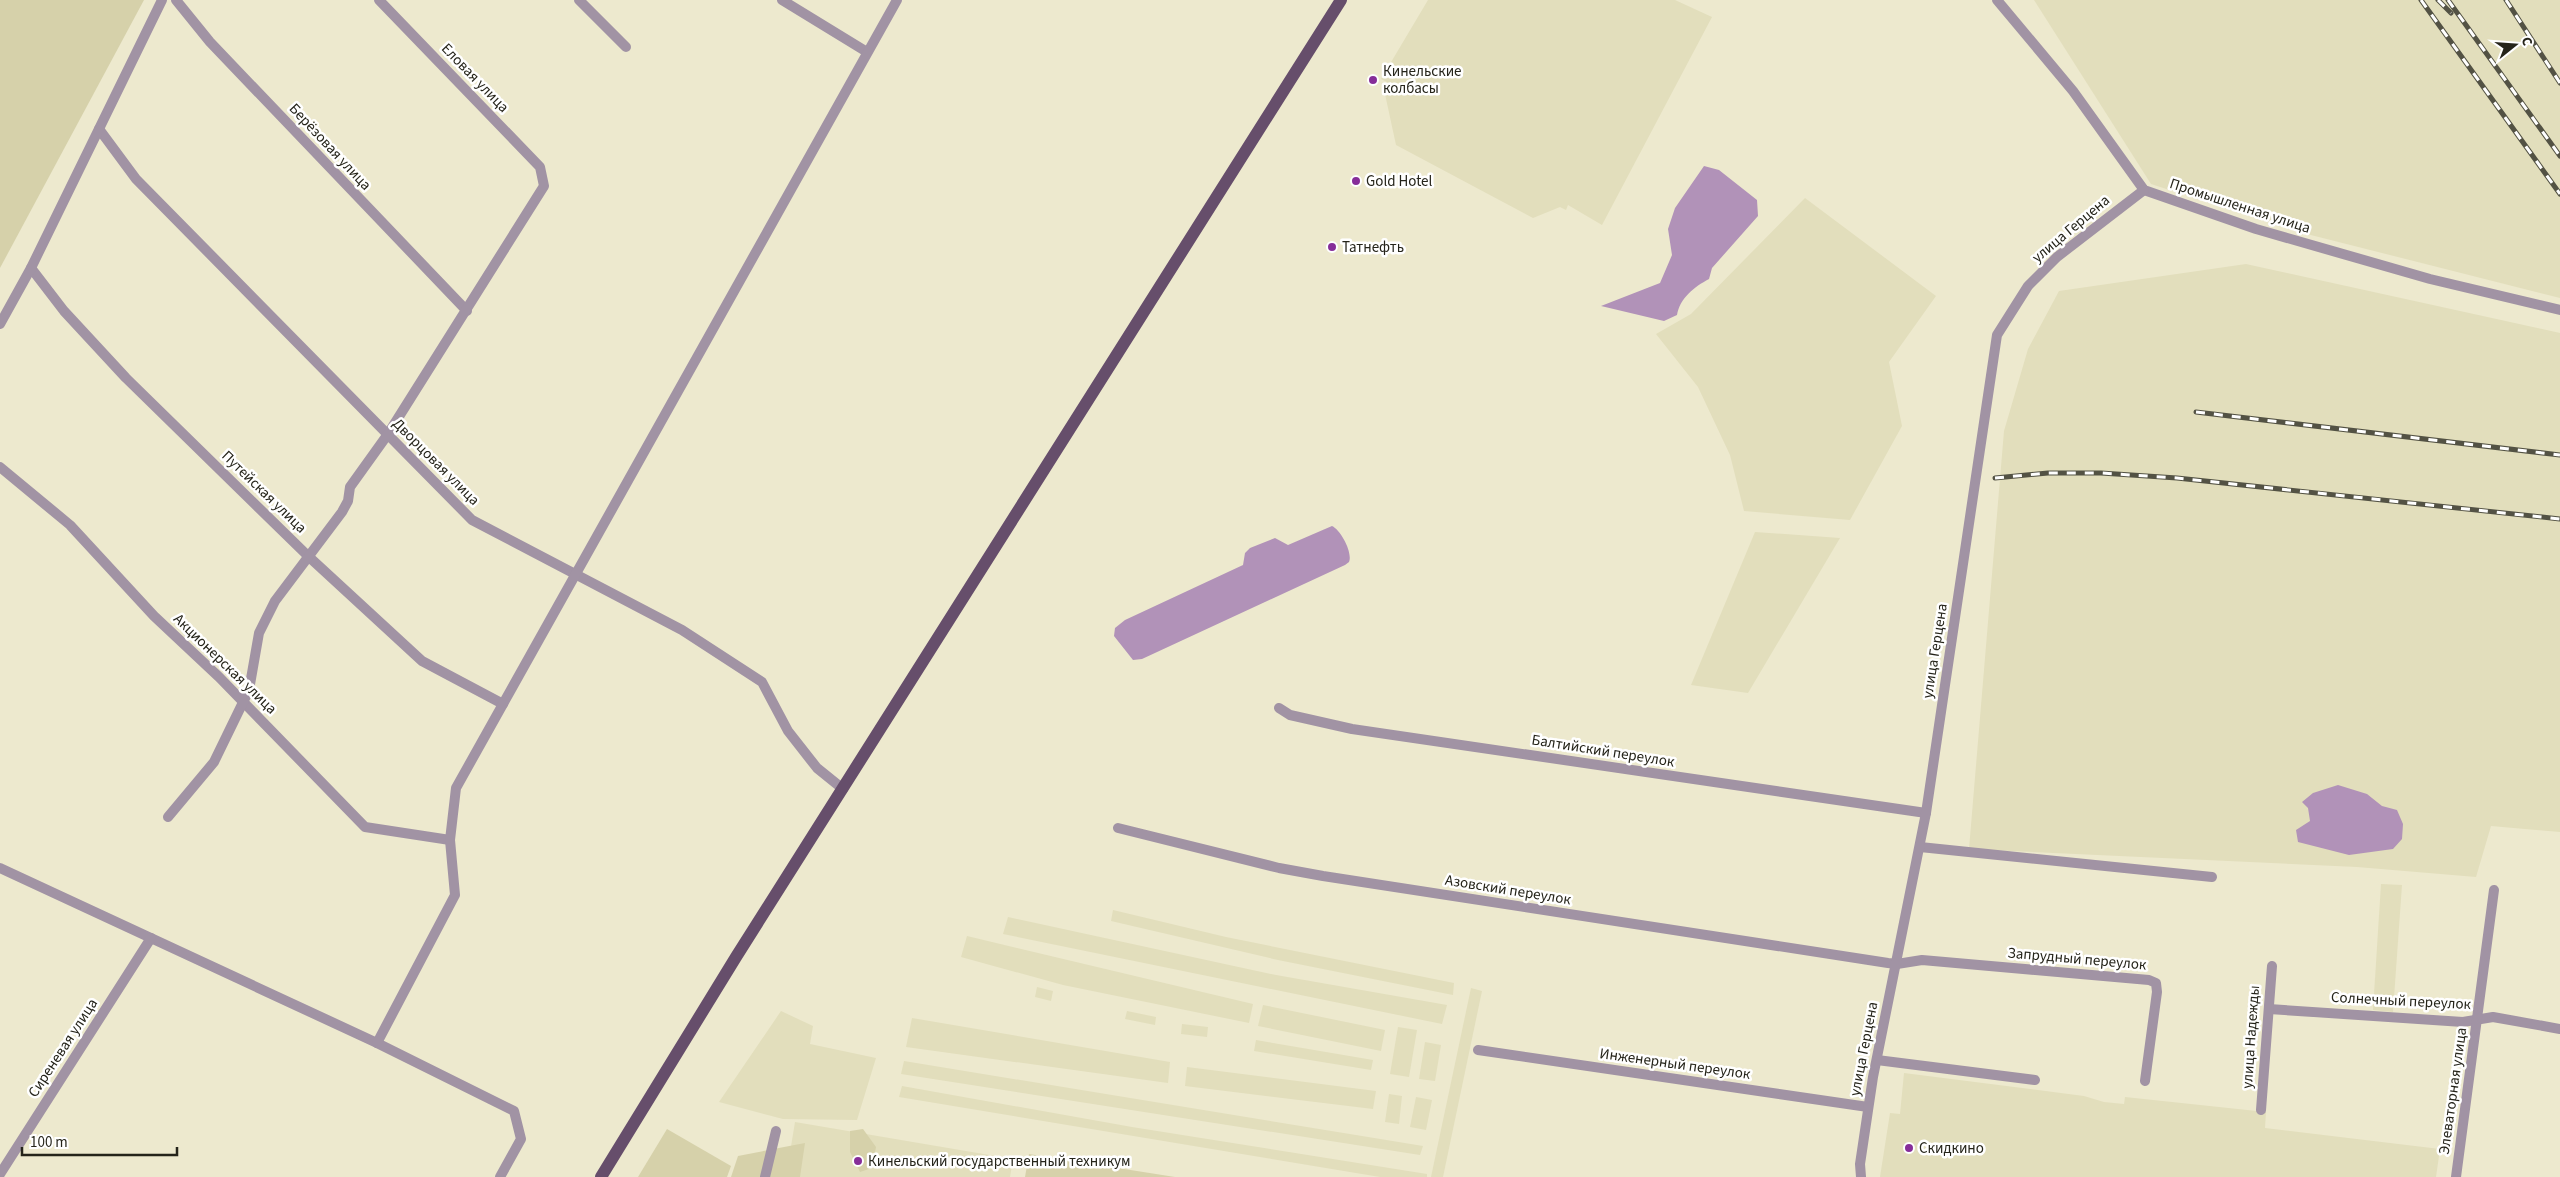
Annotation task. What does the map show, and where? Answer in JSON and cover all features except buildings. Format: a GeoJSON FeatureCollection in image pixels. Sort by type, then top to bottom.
{"type":"FeatureCollection","features":[{"type":"Feature","properties":{"kind":"main road"},"geometry":{"type":"LineString","coordinates":[[601,1177],[764,913],[1342,0]]}},
{"type":"Feature","properties":{"kind":"street"},"geometry":{"type":"LineString","coordinates":[[0,324],[31,268],[162,0]]}},
{"type":"Feature","properties":{"kind":"street","name":"Берёзовая улица"},"geometry":{"type":"LineString","coordinates":[[176,0],[223,56],[467,311]]}},
{"type":"Feature","properties":{"kind":"street","name":"Еловая улица"},"geometry":{"type":"LineString","coordinates":[[378,0],[540,166],[544,179],[544,186],[537,199],[467,311]]}},
{"type":"Feature","properties":{"kind":"street"},"geometry":{"type":"LineString","coordinates":[[579,0],[626,47]]}},
{"type":"Feature","properties":{"kind":"street"},"geometry":{"type":"LineString","coordinates":[[782,0],[867,52]]}},
{"type":"Feature","properties":{"kind":"street"},"geometry":{"type":"LineString","coordinates":[[377,1043],[455,895],[450,840],[456,788],[897,0]]}},
{"type":"Feature","properties":{"kind":"street"},"geometry":{"type":"LineString","coordinates":[[1997,0],[2073,91],[2144,190]]}},
{"type":"Feature","properties":{"kind":"street","name":"Дворцовая улица"},"geometry":{"type":"LineString","coordinates":[[99,129],[136,179],[472,520],[682,630],[762,682],[788,731],[817,768],[843,789]]}},
{"type":"Feature","properties":{"kind":"street","name":"Промышленная улица"},"geometry":{"type":"LineString","coordinates":[[2144,190],[2256,229],[2430,279],[2560,310]]}},
{"type":"Feature","properties":{"kind":"street","name":"улица Герцена"},"geometry":{"type":"LineString","coordinates":[[1861,1177],[1868,1107],[1926,813],[1997,335],[2028,286],[2057,257],[2144,190]]}},
{"type":"Feature","properties":{"kind":"street","name":"Путейская улица"},"geometry":{"type":"LineString","coordinates":[[31,268],[64,311],[126,378],[308,556],[422,662],[503,704]]}},
{"type":"Feature","properties":{"kind":"street"},"geometry":{"type":"LineString","coordinates":[[168,817],[214,762],[249,690],[259,633],[275,601],[342,512],[348,501],[350,487],[388,434],[467,311]]}},
{"type":"Feature","properties":{"kind":"street","name":"Акционерская улица"},"geometry":{"type":"LineString","coordinates":[[0,467],[70,525],[154,616],[243,702],[365,827],[450,840]]}},
{"type":"Feature","properties":{"kind":"street","name":"Балтийский переулок"},"geometry":{"type":"LineString","coordinates":[[1279,708],[1290,716],[1352,729],[1926,813]]}},
{"type":"Feature","properties":{"kind":"street","name":"Азовский переулок"},"geometry":{"type":"LineString","coordinates":[[1118,828],[1280,868],[1323,876],[1897,964]]}},
{"type":"Feature","properties":{"kind":"street"},"geometry":{"type":"LineString","coordinates":[[1920,847],[2212,877]]}},
{"type":"Feature","properties":{"kind":"street"},"geometry":{"type":"LineString","coordinates":[[0,868],[377,1043],[514,1111],[521,1139],[500,1177]]}},
{"type":"Feature","properties":{"kind":"street","name":"Элеваторная улица"},"geometry":{"type":"LineString","coordinates":[[2456,1177],[2494,890]]}},
{"type":"Feature","properties":{"kind":"street","name":"Сиреневая улица"},"geometry":{"type":"LineString","coordinates":[[0,1174],[150,938]]}},
{"type":"Feature","properties":{"kind":"street","name":"Запрудный переулок"},"geometry":{"type":"LineString","coordinates":[[1897,964],[1922,960],[2149,980],[2156,983],[2157,992],[2146,1081]]}},
{"type":"Feature","properties":{"kind":"street","name":"улица Надежды"},"geometry":{"type":"LineString","coordinates":[[2261,1110],[2272,966]]}},
{"type":"Feature","properties":{"kind":"street","name":"Солнечный переулок"},"geometry":{"type":"LineString","coordinates":[[2269,1009],[2463,1022],[2493,1017],[2560,1029]]}},
{"type":"Feature","properties":{"kind":"street","name":"Инженерный переулок"},"geometry":{"type":"LineString","coordinates":[[1478,1050],[1868,1107]]}},
{"type":"Feature","properties":{"kind":"street"},"geometry":{"type":"LineString","coordinates":[[1877,1060],[2035,1080]]}},
{"type":"Feature","properties":{"kind":"street"},"geometry":{"type":"LineString","coordinates":[[765,1177],[776,1131]]}},
{"type":"Feature","properties":{"kind":"shaded area"},"geometry":{"type":"Polygon","coordinates":[[[0,0],[144,0],[0,268],[0,0]]]}},
{"type":"Feature","properties":{"kind":"shaded area"},"geometry":{"type":"Polygon","coordinates":[[[1428,0],[1675,0],[1712,17],[1602,225],[1568,205],[1566,210],[1560,207],[1533,218],[1396,145],[1385,94],[1391,84],[1381,79],[1428,0]]]}},
{"type":"Feature","properties":{"kind":"shaded area"},"geometry":{"type":"Polygon","coordinates":[[[2034,0],[2560,0],[2560,298],[2295,231],[2151,184],[2034,0]]]}},
{"type":"Feature","properties":{"kind":"shaded area"},"geometry":{"type":"Polygon","coordinates":[[[1704,166],[1719,170],[1757,200],[1758,216],[1712,268],[1709,279],[1693,289],[1684,298],[1677,315],[1664,321],[1601,306],[1660,283],[1672,255],[1668,229],[1675,208],[1704,166]]]}},
{"type":"Feature","properties":{"kind":"shaded area"},"geometry":{"type":"Polygon","coordinates":[[[1805,198],[1936,296],[1889,362],[1902,426],[1850,520],[1744,511],[1730,455],[1698,387],[1656,334],[1691,314],[1805,198]]]}},
{"type":"Feature","properties":{"kind":"shaded area"},"geometry":{"type":"Polygon","coordinates":[[[2246,264],[2560,333],[2560,832],[2491,826],[2476,877],[2357,867],[1969,849],[2004,431],[2028,349],[2059,291],[2246,264]]]}},
{"type":"Feature","properties":{"kind":"shaded area"},"geometry":{"type":"Polygon","coordinates":[[[1332,526],[1339,532],[1348,548],[1350,558],[1349,562],[1345,565],[1142,659],[1133,660],[1114,636],[1115,628],[1125,620],[1243,565],[1245,553],[1250,548],[1275,538],[1288,545],[1332,526]]]}},
{"type":"Feature","properties":{"kind":"shaded area"},"geometry":{"type":"Polygon","coordinates":[[[1755,532],[1840,538],[1748,693],[1691,685],[1755,532]]]}},
{"type":"Feature","properties":{"kind":"shaded area"},"geometry":{"type":"Polygon","coordinates":[[[2338,785],[2367,794],[2382,806],[2397,810],[2403,824],[2402,839],[2393,849],[2349,855],[2298,842],[2296,830],[2310,821],[2308,808],[2302,802],[2313,793],[2338,785]]]}},
{"type":"Feature","properties":{"kind":"shaded area"},"geometry":{"type":"Polygon","coordinates":[[[2381,884],[2402,885],[2393,1012],[2373,1010],[2381,884]]]}},
{"type":"Feature","properties":{"kind":"shaded area"},"geometry":{"type":"Polygon","coordinates":[[[1113,910],[1226,937],[1454,983],[1453,995],[1278,960],[1111,921],[1113,910]]]}},
{"type":"Feature","properties":{"kind":"shaded area"},"geometry":{"type":"Polygon","coordinates":[[[1008,917],[1276,975],[1447,1005],[1442,1024],[1003,934],[1008,917]]]}},
{"type":"Feature","properties":{"kind":"shaded area"},"geometry":{"type":"Polygon","coordinates":[[[967,936],[1253,1004],[1249,1023],[1063,985],[961,957],[967,936]]]}},
{"type":"Feature","properties":{"kind":"shaded area"},"geometry":{"type":"Polygon","coordinates":[[[1037,987],[1053,991],[1051,1001],[1035,997],[1037,987]]]}},
{"type":"Feature","properties":{"kind":"shaded area"},"geometry":{"type":"Polygon","coordinates":[[[1471,988],[1482,991],[1443,1177],[1431,1177],[1471,988]]]}},
{"type":"Feature","properties":{"kind":"shaded area"},"geometry":{"type":"Polygon","coordinates":[[[1263,1005],[1385,1030],[1381,1051],[1258,1026],[1263,1005]]]}},
{"type":"Feature","properties":{"kind":"shaded area"},"geometry":{"type":"Polygon","coordinates":[[[781,1011],[813,1026],[810,1044],[876,1058],[857,1120],[783,1119],[719,1102],[781,1011]]]}},
{"type":"Feature","properties":{"kind":"shaded area"},"geometry":{"type":"Polygon","coordinates":[[[1127,1011],[1156,1017],[1155,1025],[1125,1019],[1127,1011]]]}},
{"type":"Feature","properties":{"kind":"shaded area"},"geometry":{"type":"Polygon","coordinates":[[[912,1018],[1170,1062],[1168,1083],[906,1047],[912,1018]]]}},
{"type":"Feature","properties":{"kind":"shaded area"},"geometry":{"type":"Polygon","coordinates":[[[1182,1024],[1208,1027],[1207,1037],[1181,1034],[1182,1024]]]}},
{"type":"Feature","properties":{"kind":"shaded area"},"geometry":{"type":"Polygon","coordinates":[[[1398,1027],[1417,1030],[1409,1077],[1390,1074],[1398,1027]]]}},
{"type":"Feature","properties":{"kind":"shaded area"},"geometry":{"type":"Polygon","coordinates":[[[1256,1040],[1373,1060],[1371,1070],[1254,1051],[1256,1040]]]}},
{"type":"Feature","properties":{"kind":"shaded area"},"geometry":{"type":"Polygon","coordinates":[[[1425,1042],[1441,1045],[1435,1081],[1419,1079],[1425,1042]]]}},
{"type":"Feature","properties":{"kind":"shaded area"},"geometry":{"type":"Polygon","coordinates":[[[904,1061],[1423,1146],[1420,1155],[901,1074],[904,1061]]]}},
{"type":"Feature","properties":{"kind":"shaded area"},"geometry":{"type":"Polygon","coordinates":[[[1187,1067],[1376,1091],[1373,1109],[1185,1086],[1187,1067]]]}},
{"type":"Feature","properties":{"kind":"shaded area"},"geometry":{"type":"Polygon","coordinates":[[[1904,1073],[2084,1096],[2104,1102],[2124,1104],[2125,1097],[2266,1112],[2265,1128],[2440,1149],[2436,1177],[1880,1177],[1890,1113],[1900,1114],[1904,1073]]]}},
{"type":"Feature","properties":{"kind":"shaded area"},"geometry":{"type":"Polygon","coordinates":[[[902,1086],[1132,1127],[1427,1174],[1427,1177],[1380,1177],[899,1097],[902,1086]]]}},
{"type":"Feature","properties":{"kind":"shaded area"},"geometry":{"type":"Polygon","coordinates":[[[1389,1094],[1402,1096],[1399,1124],[1385,1122],[1389,1094]]]}},
{"type":"Feature","properties":{"kind":"shaded area"},"geometry":{"type":"Polygon","coordinates":[[[1416,1097],[1432,1100],[1426,1130],[1410,1127],[1416,1097]]]}},
{"type":"Feature","properties":{"kind":"shaded area","name":"Кинельский государственный техникум"},"geometry":{"type":"Polygon","coordinates":[[[795,1122],[1013,1159],[1010,1177],[786,1177],[795,1122]]]}},
{"type":"Feature","properties":{"kind":"shaded area"},"geometry":{"type":"Polygon","coordinates":[[[667,1129],[731,1166],[727,1177],[638,1177],[667,1129]]]}},
{"type":"Feature","properties":{"kind":"shaded area"},"geometry":{"type":"Polygon","coordinates":[[[863,1129],[876,1147],[872,1168],[860,1172],[850,1152],[850,1131],[863,1129]]]}},
{"type":"Feature","properties":{"kind":"shaded area"},"geometry":{"type":"Polygon","coordinates":[[[805,1143],[800,1177],[731,1177],[738,1156],[805,1143]]]}},
{"type":"Feature","properties":{"kind":"shaded area"},"geometry":{"type":"Polygon","coordinates":[[[1029,1154],[1175,1177],[1025,1177],[1029,1154]]]}},
{"type":"Feature","properties":{"kind":"railway"},"geometry":{"type":"LineString","coordinates":[[2421,0],[2560,194]]}},
{"type":"Feature","properties":{"kind":"railway"},"geometry":{"type":"LineString","coordinates":[[2438,0],[2451,13]]}},
{"type":"Feature","properties":{"kind":"railway"},"geometry":{"type":"LineString","coordinates":[[2448,0],[2560,156]]}},
{"type":"Feature","properties":{"kind":"railway"},"geometry":{"type":"LineString","coordinates":[[2506,0],[2560,83]]}},
{"type":"Feature","properties":{"kind":"railway"},"geometry":{"type":"LineString","coordinates":[[2196,412],[2560,455]]}},
{"type":"Feature","properties":{"kind":"railway"},"geometry":{"type":"LineString","coordinates":[[1995,478],[2048,473],[2101,473],[2177,478],[2560,519]]}},
{"type":"Feature","properties":{"kind":"place","name":"Кинельские колбасы"},"geometry":{"type":"Point","coordinates":[1373,80]}},
{"type":"Feature","properties":{"kind":"place","name":"Gold Hotel"},"geometry":{"type":"Point","coordinates":[1356,181]}},
{"type":"Feature","properties":{"kind":"place","name":"Татнефть"},"geometry":{"type":"Point","coordinates":[1332,247]}},
{"type":"Feature","properties":{"kind":"place","name":"Скидкино"},"geometry":{"type":"Point","coordinates":[1909,1148]}},
{"type":"Feature","properties":{"kind":"place","name":"Кинельский государственный техникум"},"geometry":{"type":"Point","coordinates":[858,1161]}}]}
